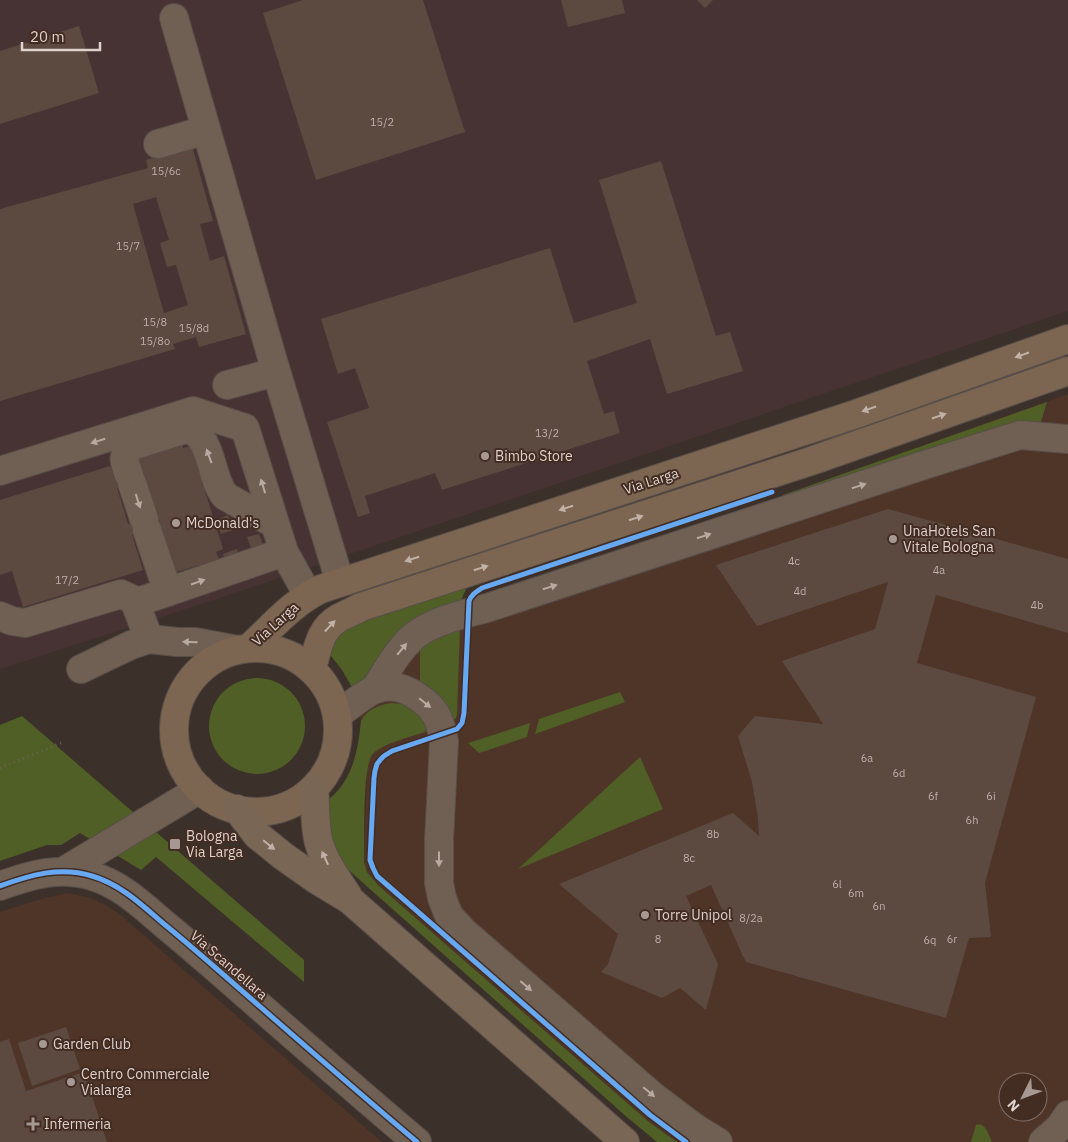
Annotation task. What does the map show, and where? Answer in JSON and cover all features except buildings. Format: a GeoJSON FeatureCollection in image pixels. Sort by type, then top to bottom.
{"type":"FeatureCollection","features":[{"type":"Feature","properties":{"kind":"highway"},"geometry":{"type":"LineString","coordinates":[[314,788],[319,842],[324,857],[350,900]]}},
{"type":"Feature","properties":{"kind":"highway"},"geometry":{"type":"LineString","coordinates":[[236,809],[257,835],[317,880],[350,900],[625,1142]]}},
{"type":"Feature","properties":{"kind":"main road","name":"Via Larga"},"geometry":{"type":"LineString","coordinates":[[243,649],[308,595],[340,582],[856,414],[1068,339]]}},
{"type":"Feature","properties":{"kind":"main road"},"geometry":{"type":"LineString","coordinates":[[312,669],[319,642],[327,628],[337,618],[361,608],[810,461],[1068,371]]}},
{"type":"Feature","properties":{"kind":"main road"},"geometry":{"type":"LineString","coordinates":[[266,648],[283,652],[298,659],[312,669],[332,698],[337,715],[338,735],[334,754],[326,772],[314,788],[297,801],[278,809],[257,812],[236,809],[217,802],[200,789],[188,775],[180,758],[175,741],[175,719],[180,698],[192,679],[204,666],[220,656],[243,649],[266,648]]}},
{"type":"Feature","properties":{"kind":"street"},"geometry":{"type":"LineString","coordinates":[[174,18],[276,372],[340,582]]}},
{"type":"Feature","properties":{"kind":"street"},"geometry":{"type":"LineString","coordinates":[[158,144],[206,130]]}},
{"type":"Feature","properties":{"kind":"street"},"geometry":{"type":"LineString","coordinates":[[227,385],[276,372]]}},
{"type":"Feature","properties":{"kind":"street"},"geometry":{"type":"LineString","coordinates":[[0,471],[193,411],[244,428],[284,552],[308,595]]}},
{"type":"Feature","properties":{"kind":"street"},"geometry":{"type":"LineString","coordinates":[[168,592],[125,462],[126,451],[132,446],[183,430],[192,430],[200,437],[208,452],[219,489],[225,496],[275,524]]}},
{"type":"Feature","properties":{"kind":"street"},"geometry":{"type":"LineString","coordinates":[[337,715],[375,689],[407,643],[421,632],[440,622],[1020,435],[1068,438]]}},
{"type":"Feature","properties":{"kind":"street"},"geometry":{"type":"LineString","coordinates":[[135,603],[284,552]]}},
{"type":"Feature","properties":{"kind":"street"},"geometry":{"type":"LineString","coordinates":[[0,616],[12,621],[25,623],[122,594],[134,600],[149,639]]}},
{"type":"Feature","properties":{"kind":"street"},"geometry":{"type":"LineString","coordinates":[[81,669],[149,639],[195,642],[243,649]]}},
{"type":"Feature","properties":{"kind":"street"},"geometry":{"type":"LineString","coordinates":[[375,689],[394,687],[406,690],[430,706],[436,713],[441,726],[444,749],[439,840],[439,884],[449,916],[475,942],[654,1096],[695,1128],[718,1142]]}},
{"type":"Feature","properties":{"kind":"street"},"geometry":{"type":"LineString","coordinates":[[64,871],[200,789]]}},
{"type":"Feature","properties":{"kind":"street","name":"Via Scandellara"},"geometry":{"type":"LineString","coordinates":[[0,886],[21,878],[64,871],[92,876],[110,882],[136,900],[417,1142]]}},
{"type":"Feature","properties":{"kind":"street"},"geometry":{"type":"LineString","coordinates":[[1043,1142],[1060,1127],[1068,1115]]}},
{"type":"Feature","properties":{"kind":"path"},"geometry":{"type":"LineString","coordinates":[[0,768],[61,742]]}},
{"type":"Feature","properties":{"kind":"shaded area"},"geometry":{"type":"Polygon","coordinates":[[[0,0],[1068,0],[1068,311],[214,600],[0,669],[0,0]]]}},
{"type":"Feature","properties":{"kind":"shaded area"},"geometry":{"type":"Polygon","coordinates":[[[1068,394],[1068,1142],[677,1142],[649,1122],[378,885],[367,872],[364,862],[367,772],[355,689],[384,655],[784,500],[783,495],[1068,394]]]}},
{"type":"Feature","properties":{"kind":"shaded area","name":"Centro Commerciale Vialarga"},"geometry":{"type":"Polygon","coordinates":[[[66,893],[88,897],[117,912],[382,1142],[0,1142],[0,912],[66,893]]]}},
{"type":"Feature","properties":{"kind":"green space"},"geometry":{"type":"Polygon","coordinates":[[[1047,402],[1040,425],[784,500],[783,495],[1047,402]]]}},
{"type":"Feature","properties":{"kind":"green space"},"geometry":{"type":"Polygon","coordinates":[[[467,587],[461,605],[360,686],[353,689],[331,656],[331,649],[336,636],[353,624],[467,587]]]}},
{"type":"Feature","properties":{"kind":"green space"},"geometry":{"type":"Polygon","coordinates":[[[460,628],[457,714],[453,721],[441,698],[420,682],[420,646],[425,641],[460,628]]]}},
{"type":"Feature","properties":{"kind":"green space"},"geometry":{"type":"Polygon","coordinates":[[[257,678],[275,682],[291,692],[301,708],[305,726],[301,744],[291,760],[275,770],[257,774],[239,770],[223,760],[213,744],[209,726],[213,708],[223,692],[239,682],[257,678]]]}},
{"type":"Feature","properties":{"kind":"green space"},"geometry":{"type":"Polygon","coordinates":[[[620,692],[625,702],[535,734],[539,719],[620,692]]]}},
{"type":"Feature","properties":{"kind":"green space"},"geometry":{"type":"Polygon","coordinates":[[[391,703],[410,707],[421,717],[429,729],[382,747],[372,755],[367,775],[365,806],[364,862],[367,872],[378,885],[649,1122],[677,1142],[657,1142],[628,1118],[344,866],[335,855],[327,818],[329,799],[344,783],[349,774],[356,753],[361,721],[374,708],[391,703]]]}},
{"type":"Feature","properties":{"kind":"green space"},"geometry":{"type":"Polygon","coordinates":[[[22,716],[304,960],[304,982],[156,857],[141,870],[80,833],[61,845],[47,845],[0,861],[0,725],[22,716]]]}},
{"type":"Feature","properties":{"kind":"green space"},"geometry":{"type":"Polygon","coordinates":[[[530,723],[527,737],[479,753],[468,743],[530,723]]]}},
{"type":"Feature","properties":{"kind":"green space"},"geometry":{"type":"Polygon","coordinates":[[[640,757],[663,809],[518,869],[640,757]]]}},
{"type":"Feature","properties":{"kind":"green space"},"geometry":{"type":"Polygon","coordinates":[[[980,1124],[986,1129],[992,1142],[971,1142],[976,1125],[980,1124]]]}},
{"type":"Feature","properties":{"kind":"cycle path"},"geometry":{"type":"LineString","coordinates":[[686,1142],[650,1115],[377,876],[370,860],[374,778],[377,764],[384,756],[392,751],[457,729],[462,723],[469,601],[476,592],[482,588],[772,492]]}},
{"type":"Feature","properties":{"kind":"cycle path"},"geometry":{"type":"LineString","coordinates":[[0,886],[34,875],[57,872],[80,873],[112,884],[139,903],[417,1142]]}},
{"type":"Feature","properties":{"kind":"place","name":"Bimbo Store"},"geometry":{"type":"Point","coordinates":[485,456]}},
{"type":"Feature","properties":{"kind":"place","name":"McDonald's"},"geometry":{"type":"Point","coordinates":[176,523]}},
{"type":"Feature","properties":{"kind":"place","name":"UnaHotels San Vitale Bologna"},"geometry":{"type":"Point","coordinates":[893,539]}},
{"type":"Feature","properties":{"kind":"place","name":"Bologna Via Larga"},"geometry":{"type":"Point","coordinates":[175,844]}},
{"type":"Feature","properties":{"kind":"place","name":"Torre Unipol"},"geometry":{"type":"Point","coordinates":[645,915]}},
{"type":"Feature","properties":{"kind":"place","name":"Garden Club"},"geometry":{"type":"Point","coordinates":[43,1044]}},
{"type":"Feature","properties":{"kind":"place","name":"Centro Commerciale Vialarga"},"geometry":{"type":"Point","coordinates":[71,1082]}},
{"type":"Feature","properties":{"kind":"place","name":"Infermeria"},"geometry":{"type":"Point","coordinates":[33,1124]}}]}
